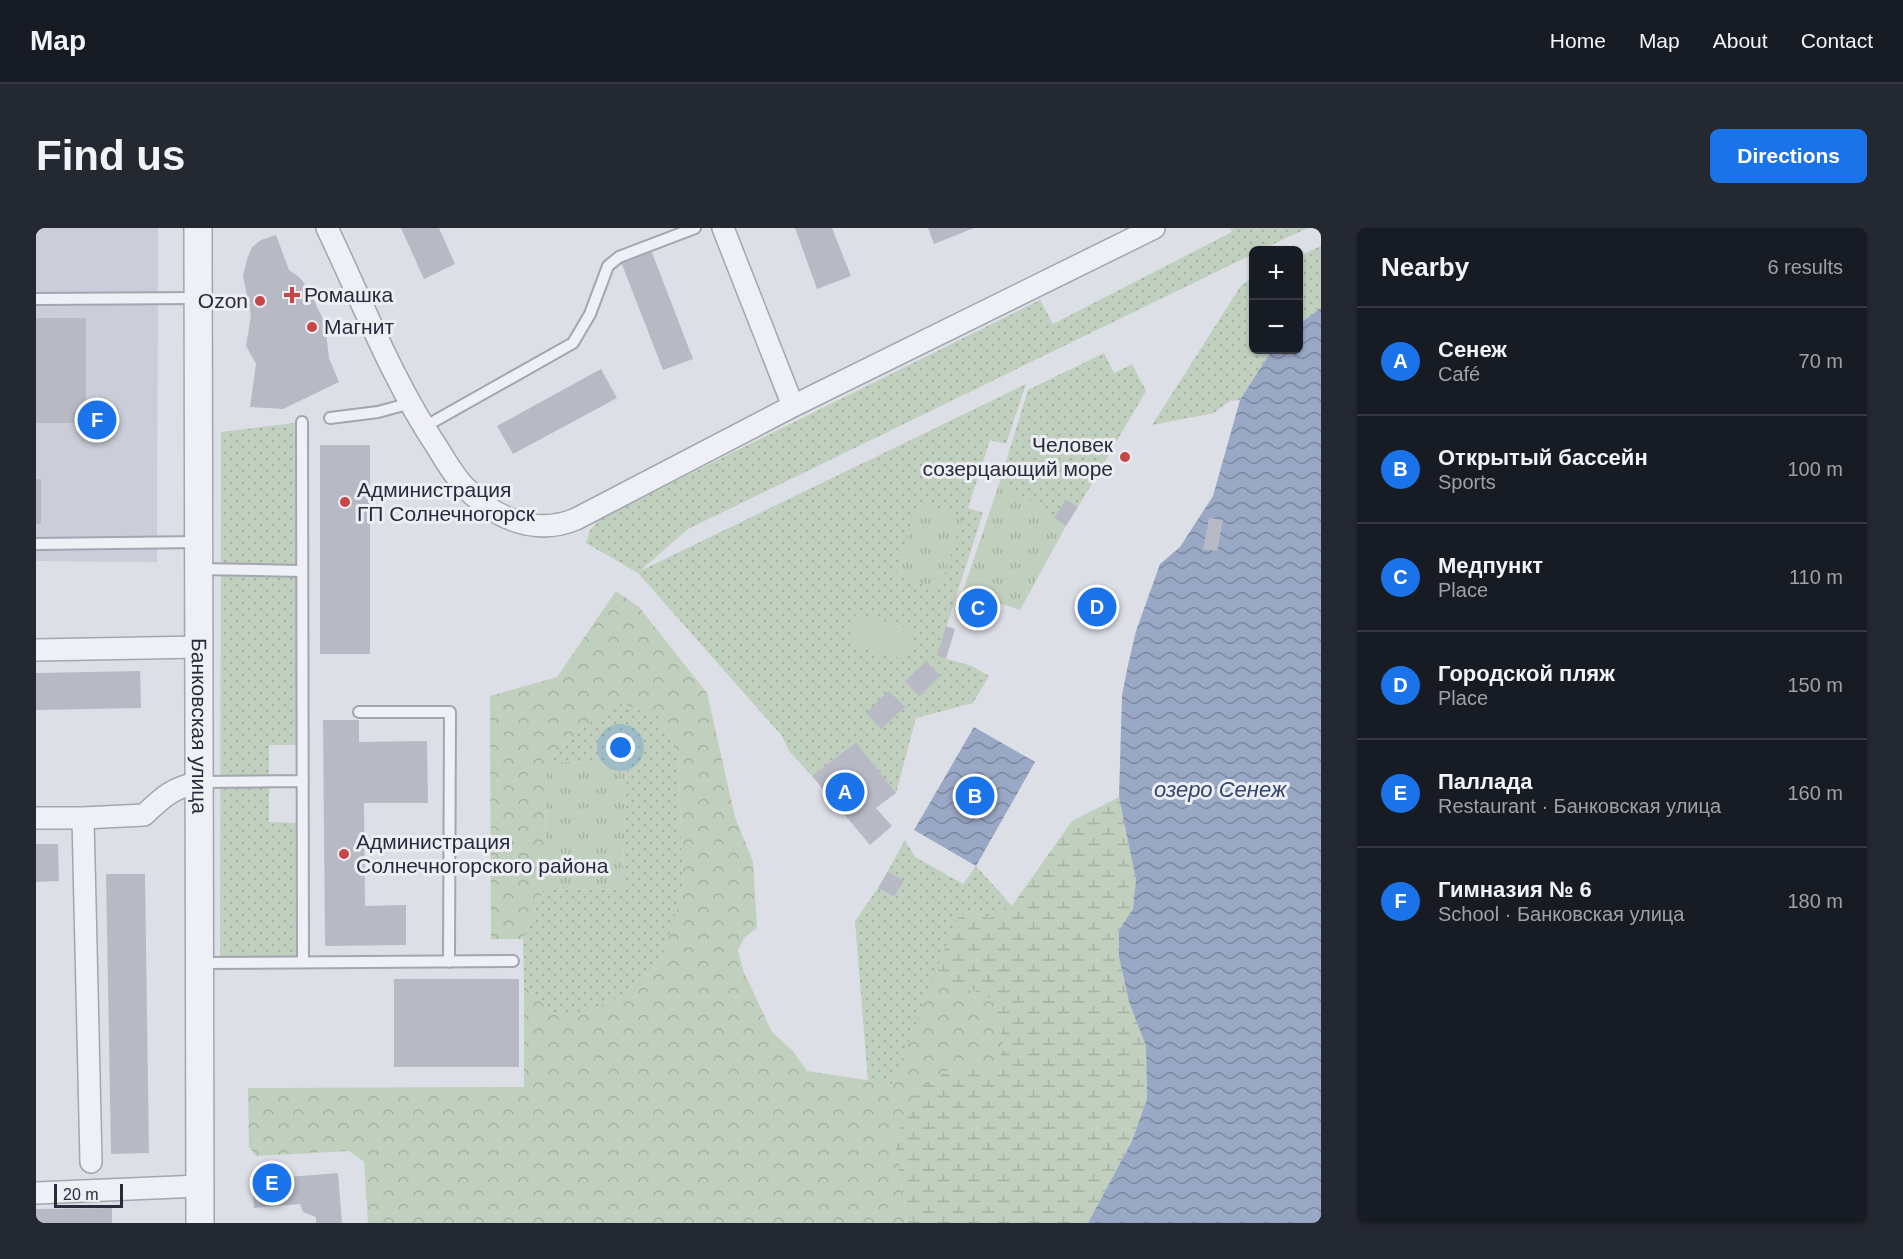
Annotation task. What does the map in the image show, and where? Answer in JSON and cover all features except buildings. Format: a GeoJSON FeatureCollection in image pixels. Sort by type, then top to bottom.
{"type":"FeatureCollection","features":[{"type":"Feature","properties":{"kind":"street","name":"Банковская улица"},"geometry":{"type":"LineString","coordinates":[[198,228],[200,1223]]}},
{"type":"Feature","properties":{"kind":"street"},"geometry":{"type":"LineString","coordinates":[[327,228],[424,428],[461,484],[476,498],[505,518],[529,525],[558,527],[793,406],[1154,228]]}},
{"type":"Feature","properties":{"kind":"street"},"geometry":{"type":"LineString","coordinates":[[723,228],[793,406]]}},
{"type":"Feature","properties":{"kind":"street"},"geometry":{"type":"LineString","coordinates":[[36,650],[199,647]]}},
{"type":"Feature","properties":{"kind":"street"},"geometry":{"type":"LineString","coordinates":[[36,818],[144,815],[168,792],[200,782]]}},
{"type":"Feature","properties":{"kind":"street"},"geometry":{"type":"LineString","coordinates":[[82,818],[91,1162]]}},
{"type":"Feature","properties":{"kind":"street"},"geometry":{"type":"LineString","coordinates":[[36,1193],[200,1186]]}},
{"type":"Feature","properties":{"kind":"lane"},"geometry":{"type":"LineString","coordinates":[[424,428],[573,343],[590,314],[608,266],[619,257],[695,228]]}},
{"type":"Feature","properties":{"kind":"lane"},"geometry":{"type":"LineString","coordinates":[[36,299],[198,298]]}},
{"type":"Feature","properties":{"kind":"lane"},"geometry":{"type":"LineString","coordinates":[[330,418],[378,412],[411,403]]}},
{"type":"Feature","properties":{"kind":"lane"},"geometry":{"type":"LineString","coordinates":[[302,422],[303,962]]}},
{"type":"Feature","properties":{"kind":"lane"},"geometry":{"type":"LineString","coordinates":[[36,543],[199,542]]}},
{"type":"Feature","properties":{"kind":"lane"},"geometry":{"type":"LineString","coordinates":[[199,569],[302,571]]}},
{"type":"Feature","properties":{"kind":"lane"},"geometry":{"type":"LineString","coordinates":[[359,712],[450,712],[449,962]]}},
{"type":"Feature","properties":{"kind":"lane"},"geometry":{"type":"LineString","coordinates":[[200,782],[303,781]]}},
{"type":"Feature","properties":{"kind":"lane"},"geometry":{"type":"LineString","coordinates":[[200,963],[513,961]]}},
{"type":"Feature","properties":{"kind":"shaded area"},"geometry":{"type":"Polygon","coordinates":[[[36,228],[158,228],[157,562],[36,561],[36,228]]]}},
{"type":"Feature","properties":{"kind":"green space"},"geometry":{"type":"Polygon","coordinates":[[[1230,228],[1308,228],[1270,246],[1249,246],[1249,256],[688,529],[640,571],[1026,384],[1006,444],[990,440],[968,508],[983,513],[937,656],[972,666],[989,676],[973,703],[916,718],[896,793],[856,742],[812,776],[789,751],[782,736],[638,573],[586,543],[590,530],[601,518],[1040,300],[1053,324],[1232,232],[1230,228]]]}},
{"type":"Feature","properties":{"kind":"green space"},"geometry":{"type":"Polygon","coordinates":[[[1321,246],[1321,308],[1303,321],[1303,300],[1303,254],[1321,246]]]}},
{"type":"Feature","properties":{"kind":"green space"},"geometry":{"type":"Polygon","coordinates":[[[1249,280],[1249,354],[1269,354],[1240,400],[1230,401],[1214,413],[1152,425],[1242,284],[1249,280]]]}},
{"type":"Feature","properties":{"kind":"green space"},"geometry":{"type":"Polygon","coordinates":[[[1104,353],[1114,373],[1132,364],[1146,391],[1078,507],[1066,499],[1054,518],[1000,481],[1028,390],[1104,353]]]}},
{"type":"Feature","properties":{"kind":"green space"},"geometry":{"type":"Polygon","coordinates":[[[302,422],[302,745],[269,745],[269,822],[302,823],[303,962],[220,963],[221,432],[302,422]]]}},
{"type":"Feature","properties":{"kind":"green space"},"geometry":{"type":"Polygon","coordinates":[[[1000,481],[1066,526],[1020,610],[963,591],[1000,481]]]}},
{"type":"Feature","properties":{"kind":"green space"},"geometry":{"type":"Polygon","coordinates":[[[919,503],[963,517],[940,589],[896,575],[919,503]]]}},
{"type":"Feature","properties":{"kind":"green space"},"geometry":{"type":"Polygon","coordinates":[[[616,591],[639,607],[707,693],[735,817],[753,862],[757,928],[744,938],[738,950],[743,970],[772,1032],[792,1050],[807,1071],[893,1084],[937,968],[949,991],[972,990],[993,1000],[1005,1048],[992,1068],[949,1070],[894,1140],[908,1223],[368,1223],[364,1162],[349,1151],[256,1156],[249,1147],[248,1088],[524,1087],[524,986],[554,1014],[582,1014],[619,997],[653,969],[671,931],[683,885],[678,753],[658,716],[619,703],[583,727],[547,761],[544,889],[523,939],[491,939],[490,696],[557,677],[616,591]]]}},
{"type":"Feature","properties":{"kind":"green space"},"geometry":{"type":"Polygon","coordinates":[[[856,613],[915,630],[906,660],[847,642],[856,613]]]}},
{"type":"Feature","properties":{"kind":"green space"},"geometry":{"type":"Polygon","coordinates":[[[618,703],[658,716],[678,753],[683,885],[671,931],[653,969],[619,997],[582,1014],[554,1014],[524,986],[523,939],[544,889],[622,890],[627,765],[547,761],[583,727],[618,703]]]}},
{"type":"Feature","properties":{"kind":"green space"},"geometry":{"type":"Polygon","coordinates":[[[547,761],[627,765],[622,890],[544,889],[547,761]]]}},
{"type":"Feature","properties":{"kind":"green space"},"geometry":{"type":"Polygon","coordinates":[[[1119,797],[1136,880],[1133,909],[1119,930],[1119,957],[1129,1002],[1146,1046],[1147,1099],[1132,1141],[1088,1223],[908,1223],[894,1140],[917,1091],[949,1070],[992,1068],[1005,1048],[993,1000],[972,990],[949,991],[937,968],[959,916],[973,911],[989,918],[1012,906],[1072,821],[1119,797]]]}},
{"type":"Feature","properties":{"kind":"green space"},"geometry":{"type":"Polygon","coordinates":[[[905,840],[915,857],[963,884],[976,866],[1012,906],[989,918],[973,911],[959,916],[893,1084],[868,1081],[855,921],[878,888],[894,897],[904,881],[888,871],[905,840]]]}},
{"type":"Feature","properties":{"kind":"water","name":"озеро Сенеж"},"geometry":{"type":"Polygon","coordinates":[[[1321,308],[1321,1223],[1088,1223],[1132,1141],[1147,1099],[1146,1046],[1129,1002],[1119,957],[1119,930],[1133,909],[1136,880],[1119,797],[1122,695],[1136,631],[1160,564],[1180,547],[1213,496],[1240,400],[1269,354],[1303,354],[1303,321],[1321,308]]]}},
{"type":"Feature","properties":{"kind":"water"},"geometry":{"type":"Polygon","coordinates":[[[974,727],[1035,762],[976,866],[914,830],[974,727]]]}},
{"type":"Feature","properties":{"kind":"place","name":"Ромашка"},"geometry":{"type":"Point","coordinates":[292,295]}},
{"type":"Feature","properties":{"kind":"place","name":"Ozon"},"geometry":{"type":"Point","coordinates":[260,301]}},
{"type":"Feature","properties":{"kind":"place","name":"Магнит"},"geometry":{"type":"Point","coordinates":[312,327]}},
{"type":"Feature","properties":{"kind":"place","name":"Гимназия № 6"},"geometry":{"type":"Point","coordinates":[97,420]}},
{"type":"Feature","properties":{"kind":"place","name":"Человек созерцающий море"},"geometry":{"type":"Point","coordinates":[1125,457]}},
{"type":"Feature","properties":{"kind":"place","name":"Администрация ГП Солнечногорск"},"geometry":{"type":"Point","coordinates":[345,502]}},
{"type":"Feature","properties":{"kind":"place","name":"Городской пляж"},"geometry":{"type":"Point","coordinates":[1097,607]}},
{"type":"Feature","properties":{"kind":"place","name":"Медпункт"},"geometry":{"type":"Point","coordinates":[978,608]}},
{"type":"Feature","properties":{"kind":"place","name":"Сенеж"},"geometry":{"type":"Point","coordinates":[845,792]}},
{"type":"Feature","properties":{"kind":"place","name":"Открытый бассейн"},"geometry":{"type":"Point","coordinates":[975,796]}},
{"type":"Feature","properties":{"kind":"place","name":"Администрация Солнечногорского района"},"geometry":{"type":"Point","coordinates":[344,854]}},
{"type":"Feature","properties":{"kind":"place","name":"Паллада"},"geometry":{"type":"Point","coordinates":[272,1183]}}]}
